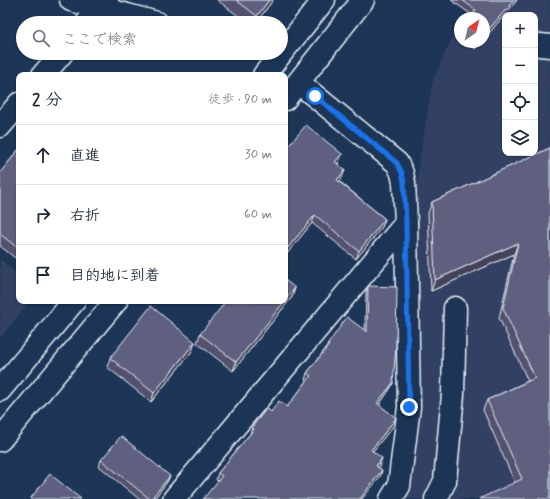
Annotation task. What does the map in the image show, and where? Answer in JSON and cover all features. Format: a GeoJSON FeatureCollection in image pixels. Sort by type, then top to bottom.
{"type":"FeatureCollection","features":[{"type":"Feature","properties":{"kind":"street"},"geometry":{"type":"LineString","coordinates":[[70,0],[98,10],[126,16]]}},
{"type":"Feature","properties":{"kind":"street"},"geometry":{"type":"LineString","coordinates":[[288,40],[324,0]]}},
{"type":"Feature","properties":{"kind":"street"},"geometry":{"type":"LineString","coordinates":[[363,0],[292,91],[397,163],[402,173],[406,223],[409,407],[398,486],[391,499]]}},
{"type":"Feature","properties":{"kind":"street"},"geometry":{"type":"LineString","coordinates":[[46,72],[56,60]]}},
{"type":"Feature","properties":{"kind":"street"},"geometry":{"type":"LineString","coordinates":[[0,126],[16,107]]}},
{"type":"Feature","properties":{"kind":"street"},"geometry":{"type":"LineString","coordinates":[[174,499],[406,223]]}},
{"type":"Feature","properties":{"kind":"street"},"geometry":{"type":"LineString","coordinates":[[0,390],[72,304]]}},
{"type":"Feature","properties":{"kind":"street"},"geometry":{"type":"LineString","coordinates":[[0,440],[113,304]]}},
{"type":"Feature","properties":{"kind":"street"},"geometry":{"type":"LineString","coordinates":[[436,499],[445,481],[453,394],[454,308]]}},
{"type":"Feature","properties":{"kind":"shaded area"},"geometry":{"type":"Polygon","coordinates":[[[477,0],[550,0],[550,499],[405,499],[410,490],[421,411],[415,213],[419,161],[433,80],[454,33],[454,48],[490,48],[490,12],[468,12],[477,0]]]}},
{"type":"Feature","properties":{"kind":"shaded area"},"geometry":{"type":"Polygon","coordinates":[[[0,259],[16,272],[16,304],[28,304],[0,338],[0,259]]]}},
{"type":"Feature","properties":{"kind":"building"},"geometry":{"type":"Polygon","coordinates":[[[236,0],[269,0],[257,16],[236,0]]]}},
{"type":"Feature","properties":{"kind":"building"},"geometry":{"type":"Polygon","coordinates":[[[462,0],[514,0],[504,12],[502,12],[490,28],[490,12],[474,12],[476,10],[462,0]]]}},
{"type":"Feature","properties":{"kind":"building"},"geometry":{"type":"Polygon","coordinates":[[[306,125],[342,154],[335,162],[345,170],[337,180],[385,219],[359,251],[315,215],[288,248],[288,146],[306,125]]]}},
{"type":"Feature","properties":{"kind":"building"},"geometry":{"type":"Polygon","coordinates":[[[550,148],[550,499],[479,499],[522,479],[487,400],[535,378],[503,308],[518,243],[435,280],[432,202],[533,156],[538,156],[538,153],[550,148]]]}},
{"type":"Feature","properties":{"kind":"building"},"geometry":{"type":"Polygon","coordinates":[[[16,153],[16,247],[0,234],[0,173],[16,153]]]}},
{"type":"Feature","properties":{"kind":"building"},"geometry":{"type":"Polygon","coordinates":[[[288,282],[295,288],[288,296],[288,282]]]}},
{"type":"Feature","properties":{"kind":"building"},"geometry":{"type":"Polygon","coordinates":[[[368,286],[397,287],[396,346],[393,383],[377,403],[396,418],[371,450],[382,458],[376,466],[382,470],[360,499],[203,499],[222,476],[218,473],[254,429],[252,427],[267,408],[271,412],[279,401],[287,407],[311,376],[307,373],[329,345],[328,344],[347,317],[367,332],[368,286]]]}},
{"type":"Feature","properties":{"kind":"building"},"geometry":{"type":"Polygon","coordinates":[[[224,304],[283,304],[236,362],[200,334],[224,304]]]}},
{"type":"Feature","properties":{"kind":"building"},"geometry":{"type":"Polygon","coordinates":[[[151,306],[195,342],[154,393],[110,358],[151,306]]]}},
{"type":"Feature","properties":{"kind":"building"},"geometry":{"type":"Polygon","coordinates":[[[121,436],[170,476],[151,499],[101,460],[121,436]]]}},
{"type":"Feature","properties":{"kind":"building"},"geometry":{"type":"Polygon","coordinates":[[[50,474],[81,499],[30,499],[50,474]]]}},
{"type":"Feature","properties":{"kind":"route"},"geometry":{"type":"LineString","coordinates":[[315,96],[388,155],[397,163],[402,173],[406,223],[409,407]]}}]}
